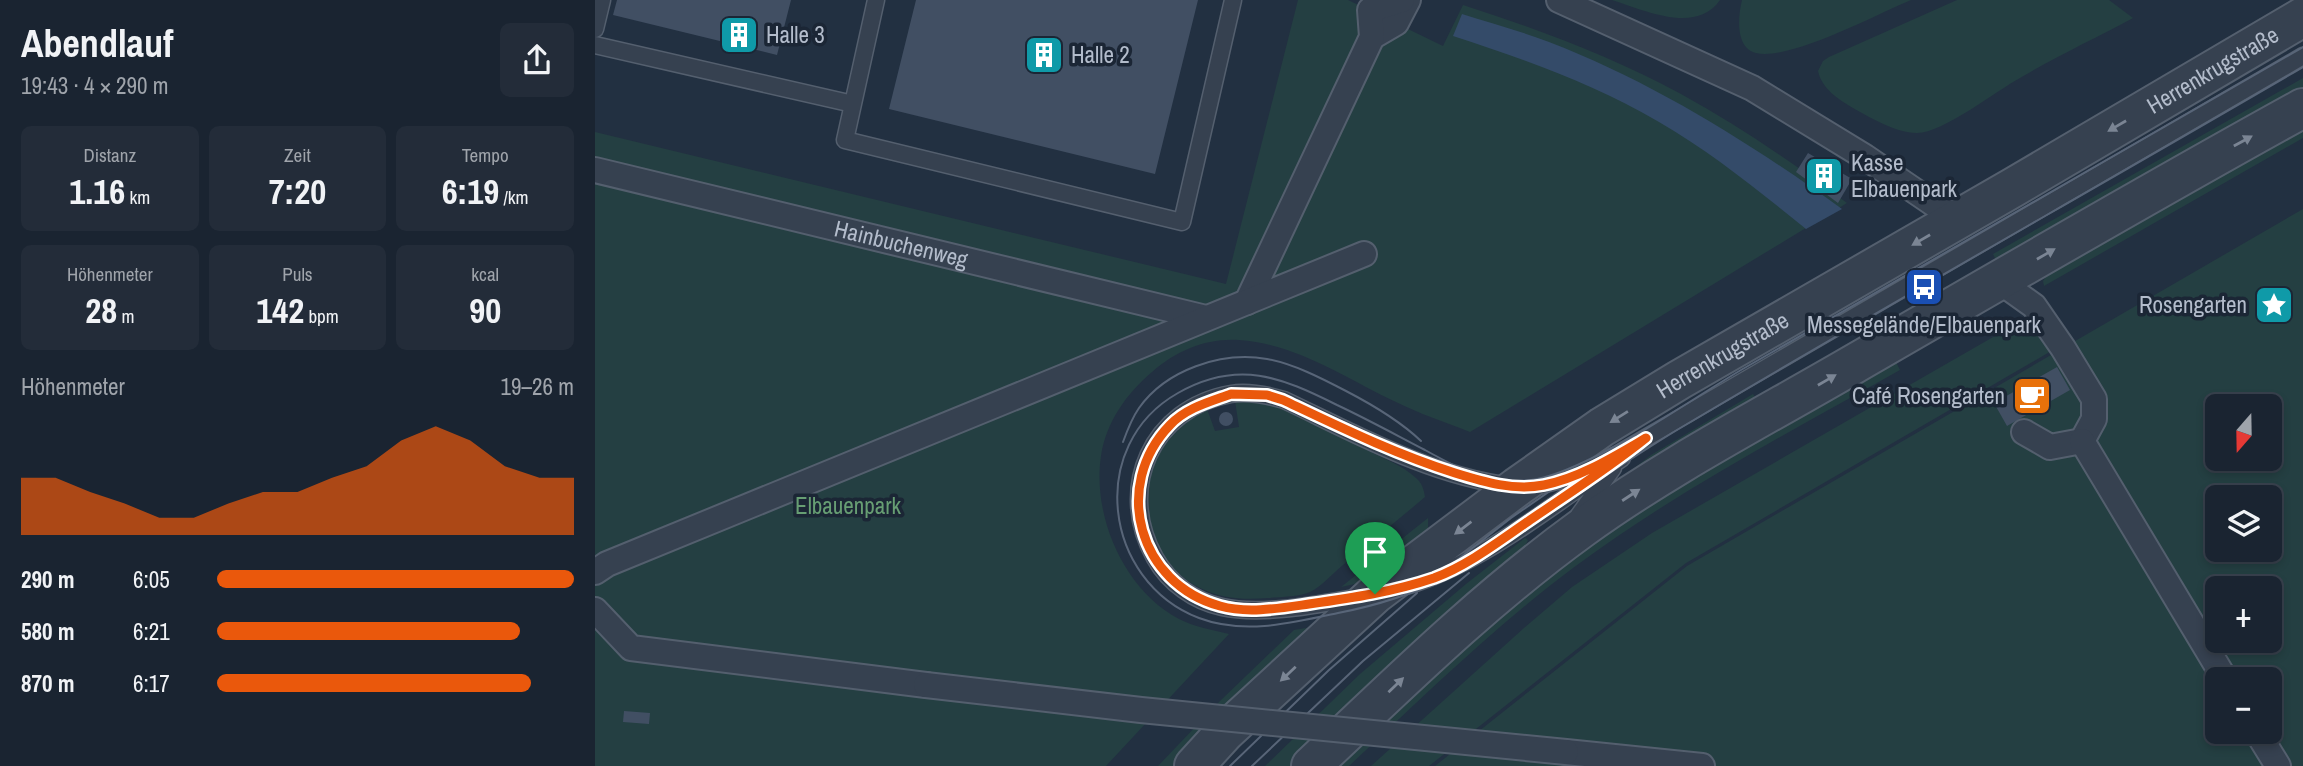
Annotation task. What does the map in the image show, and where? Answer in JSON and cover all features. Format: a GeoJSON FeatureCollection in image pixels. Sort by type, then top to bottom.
{"type":"FeatureCollection","features":[{"type":"Feature","properties":{"kind":"street"},"geometry":{"type":"LineString","coordinates":[[1247,302],[1371,37],[1370,10],[1402,0]]}},
{"type":"Feature","properties":{"kind":"street"},"geometry":{"type":"LineString","coordinates":[[1371,37],[1396,23],[1408,0]]}},
{"type":"Feature","properties":{"kind":"street"},"geometry":{"type":"LineString","coordinates":[[1559,0],[1752,88],[1865,157],[1956,219]]}},
{"type":"Feature","properties":{"kind":"street","name":"Herrenkrugstraße"},"geometry":{"type":"LineString","coordinates":[[1193,766],[1225,732],[1375,594],[1517,487],[1602,428],[1679,380],[2303,17]]}},
{"type":"Feature","properties":{"kind":"street"},"geometry":{"type":"LineString","coordinates":[[1311,766],[1462,625],[1555,548],[1609,509],[1999,281],[2303,108]]}},
{"type":"Feature","properties":{"kind":"street","name":"Hainbuchenweg"},"geometry":{"type":"LineString","coordinates":[[595,170],[1206,318]]}},
{"type":"Feature","properties":{"kind":"street"},"geometry":{"type":"LineString","coordinates":[[595,572],[607,564],[1364,254]]}},
{"type":"Feature","properties":{"kind":"street"},"geometry":{"type":"LineString","coordinates":[[1999,281],[2034,306],[2094,399],[2094,419],[2082,441]]}},
{"type":"Feature","properties":{"kind":"street"},"geometry":{"type":"LineString","coordinates":[[2024,432],[2050,447],[2082,441]]}},
{"type":"Feature","properties":{"kind":"street"},"geometry":{"type":"LineString","coordinates":[[2082,441],[2218,667]]}},
{"type":"Feature","properties":{"kind":"street"},"geometry":{"type":"LineString","coordinates":[[595,610],[631,648],[1141,710],[1702,766]]}},
{"type":"Feature","properties":{"kind":"street"},"geometry":{"type":"LineString","coordinates":[[2264,744],[2278,766]]}},
{"type":"Feature","properties":{"kind":"lane"},"geometry":{"type":"LineString","coordinates":[[595,29],[602,0]]}},
{"type":"Feature","properties":{"kind":"lane"},"geometry":{"type":"LineString","coordinates":[[876,0],[845,139],[1182,222],[1233,0]]}},
{"type":"Feature","properties":{"kind":"lane"},"geometry":{"type":"LineString","coordinates":[[595,46],[853,104]]}},
{"type":"Feature","properties":{"kind":"lane"},"geometry":{"type":"LineString","coordinates":[[1646,438],[1509,534],[1435,578],[1375,594],[1281,608],[1222,607],[1192,596],[1162,569],[1141,526],[1138,511],[1140,480],[1157,440],[1175,419],[1204,403],[1231,394],[1267,395],[1283,400],[1418,461],[1481,481],[1517,487],[1548,484],[1568,478],[1646,438],[2303,56]]}},
{"type":"Feature","properties":{"kind":"lane"},"geometry":{"type":"LineString","coordinates":[[1555,548],[1622,457]]}},
{"type":"Feature","properties":{"kind":"green space","name":"Elbauenpark"},"geometry":{"type":"Polygon","coordinates":[[[1298,0],[1348,0],[1443,46],[1463,5],[1547,34],[1628,68],[1703,106],[1847,203],[1470,432],[1405,406],[1301,355],[1260,343],[1227,340],[1204,343],[1162,364],[1126,399],[1108,431],[1101,456],[1100,479],[1107,526],[1128,571],[1142,590],[1159,606],[1185,622],[1229,634],[1106,766],[595,766],[595,132],[1226,284],[1298,0]]]}},
{"type":"Feature","properties":{"kind":"green space"},"geometry":{"type":"Polygon","coordinates":[[[1612,0],[1720,0],[1710,10],[1684,18],[1654,14],[1612,0]]]}},
{"type":"Feature","properties":{"kind":"green space"},"geometry":{"type":"Polygon","coordinates":[[[1742,0],[1911,0],[1811,43],[1771,54],[1756,53],[1744,45],[1739,22],[1742,0]]]}},
{"type":"Feature","properties":{"kind":"green space"},"geometry":{"type":"Polygon","coordinates":[[[1957,0],[2109,0],[2133,18],[2034,70],[1955,119],[1928,131],[1909,132],[1884,124],[1842,101],[1823,83],[1818,71],[1823,61],[1829,57],[1957,0]]]}},
{"type":"Feature","properties":{"kind":"green space"},"geometry":{"type":"Polygon","coordinates":[[[2303,78],[2303,90],[1998,264],[1993,254],[2303,78]]]}},
{"type":"Feature","properties":{"kind":"green space"},"geometry":{"type":"Polygon","coordinates":[[[2303,126],[2303,138],[2044,286],[2043,281],[2053,267],[2303,126]]]}},
{"type":"Feature","properties":{"kind":"green space"},"geometry":{"type":"Polygon","coordinates":[[[2303,209],[2303,766],[1435,766],[1687,566],[2303,209]]]}},
{"type":"Feature","properties":{"kind":"green space"},"geometry":{"type":"Polygon","coordinates":[[[2028,317],[2053,350],[1686,563],[1429,766],[1371,766],[1572,587],[1652,533],[2028,317]]]}},
{"type":"Feature","properties":{"kind":"green space"},"geometry":{"type":"Polygon","coordinates":[[[1895,360],[1900,370],[1692,488],[1573,568],[1486,639],[1349,766],[1333,766],[1527,590],[1631,514],[1895,360]]]}},
{"type":"Feature","properties":{"kind":"green space"},"geometry":{"type":"Polygon","coordinates":[[[1753,394],[1758,402],[1605,491],[1651,455],[1753,394]]]}},
{"type":"Feature","properties":{"kind":"green space"},"geometry":{"type":"Polygon","coordinates":[[[1250,400],[1281,408],[1326,428],[1394,463],[1418,480],[1423,489],[1425,497],[1323,583],[1306,594],[1242,599],[1225,597],[1200,588],[1180,575],[1170,564],[1157,543],[1150,523],[1148,484],[1153,466],[1174,434],[1207,409],[1215,431],[1239,427],[1235,401],[1250,400]]]}},
{"type":"Feature","properties":{"kind":"green space"},"geometry":{"type":"Polygon","coordinates":[[[1428,518],[1428,536],[1386,577],[1341,587],[1428,518]]]}},
{"type":"Feature","properties":{"kind":"green space"},"geometry":{"type":"Polygon","coordinates":[[[1525,538],[1528,540],[1521,554],[1406,656],[1290,766],[1265,766],[1360,674],[1525,538]]]}},
{"type":"Feature","properties":{"kind":"green space"},"geometry":{"type":"Polygon","coordinates":[[[1324,625],[1178,766],[1158,766],[1220,701],[1294,630],[1324,625]]]}},
{"type":"Feature","properties":{"kind":"water"},"geometry":{"type":"Polygon","coordinates":[[[1462,14],[1549,42],[1627,76],[1737,138],[1842,209],[1806,229],[1716,159],[1634,108],[1558,73],[1453,36],[1462,14]]]}},
{"type":"Feature","properties":{"kind":"building","name":"Halle 3"},"geometry":{"type":"Polygon","coordinates":[[[617,0],[791,0],[777,55],[613,15],[617,0]]]}},
{"type":"Feature","properties":{"kind":"building","name":"Halle 2"},"geometry":{"type":"Polygon","coordinates":[[[916,0],[1198,0],[1155,174],[889,109],[916,0]]]}},
{"type":"Feature","properties":{"kind":"building","name":"Kasse Elbauenpark"},"geometry":{"type":"Polygon","coordinates":[[[1808,153],[1852,179],[1838,203],[1796,172],[1808,153]]]}},
{"type":"Feature","properties":{"kind":"building","name":"Café Rosengarten"},"geometry":{"type":"Polygon","coordinates":[[[2057,367],[2070,390],[2007,426],[1994,403],[2057,367]]]}},
{"type":"Feature","properties":{"kind":"building"},"geometry":{"type":"Polygon","coordinates":[[[1223,412],[1229,412],[1233,419],[1229,426],[1223,426],[1219,422],[1219,416],[1223,412]]]}},
{"type":"Feature","properties":{"kind":"building"},"geometry":{"type":"Polygon","coordinates":[[[624,711],[650,713],[649,724],[623,722],[624,711]]]}},
{"type":"Feature","properties":{"kind":"tram line"},"geometry":{"type":"LineString","coordinates":[[2303,47],[1741,370],[1624,441],[1551,476],[1516,481],[1475,474],[1317,395],[1278,380],[1240,374],[1200,383],[1178,393],[1149,416],[1129,445],[1119,477],[1118,511],[1126,544],[1142,575],[1167,600],[1199,618],[1233,626],[1268,626],[1303,620],[1365,607],[1419,590],[1505,543],[1682,427],[2303,67]]}},
{"type":"Feature","properties":{"kind":"tram line"},"geometry":{"type":"LineString","coordinates":[[1123,442],[1139,408],[1164,383],[1196,366],[1249,357],[1287,364],[1327,381],[1385,413],[1421,441]]}},
{"type":"Feature","properties":{"kind":"tram line"},"geometry":{"type":"LineString","coordinates":[[1452,564],[1511,518],[1576,473]]}},
{"type":"Feature","properties":{"kind":"tram line"},"geometry":{"type":"LineString","coordinates":[[1252,766],[1363,661],[1469,573]]}},
{"type":"Feature","properties":{"kind":"tram line"},"geometry":{"type":"LineString","coordinates":[[1230,766],[1329,670],[1417,593]]}},
{"type":"Feature","properties":{"kind":"place","name":"Halle 3"},"geometry":{"type":"Point","coordinates":[739,35]}},
{"type":"Feature","properties":{"kind":"place","name":"Halle 2"},"geometry":{"type":"Point","coordinates":[1044,55]}},
{"type":"Feature","properties":{"kind":"place","name":"Kasse Elbauenpark"},"geometry":{"type":"Point","coordinates":[1824,176]}},
{"type":"Feature","properties":{"kind":"place","name":"Messegelände/Elbauenpark"},"geometry":{"type":"Point","coordinates":[1924,287]}},
{"type":"Feature","properties":{"kind":"place","name":"Rosengarten"},"geometry":{"type":"Point","coordinates":[2274,305]}},
{"type":"Feature","properties":{"kind":"place","name":"Café Rosengarten"},"geometry":{"type":"Point","coordinates":[2032,396]}},
{"type":"Feature","properties":{"kind":"route"},"geometry":{"type":"LineString","coordinates":[[1231,394],[1267,395],[1418,461],[1481,481],[1533,487],[1568,478],[1646,438],[1491,546],[1459,565],[1435,578],[1375,594],[1259,609],[1222,607],[1192,596],[1162,569],[1141,526],[1138,511],[1140,480],[1157,440],[1175,419],[1204,403],[1231,394]]}}]}
